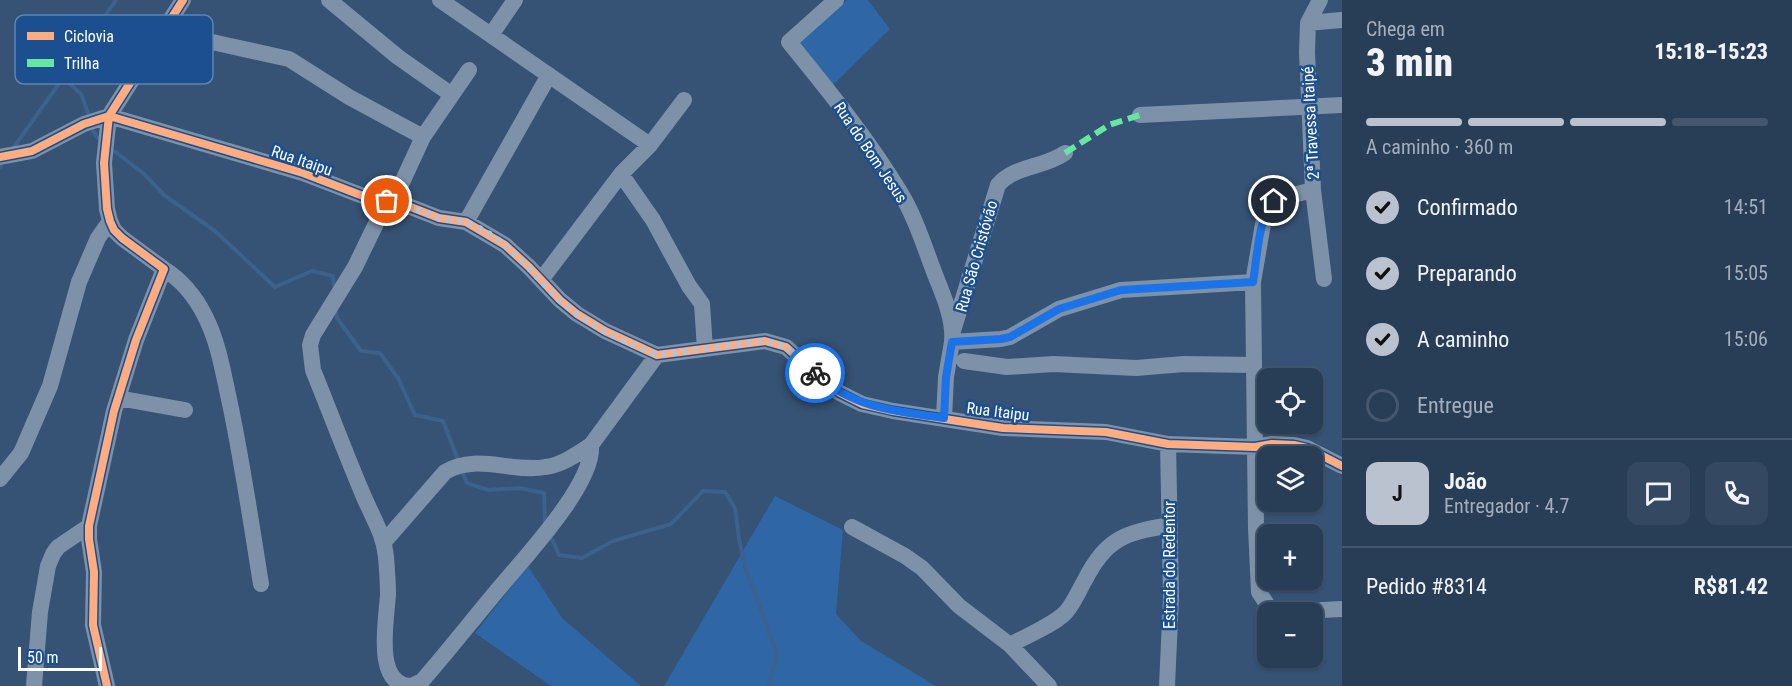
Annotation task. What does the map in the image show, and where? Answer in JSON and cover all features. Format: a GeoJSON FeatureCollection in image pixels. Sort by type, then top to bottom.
{"type":"FeatureCollection","features":[{"type":"Feature","properties":{"kind":"street"},"geometry":{"type":"LineString","coordinates":[[173,15],[183,0]]}},
{"type":"Feature","properties":{"kind":"street"},"geometry":{"type":"LineString","coordinates":[[329,0],[398,57],[452,95]]}},
{"type":"Feature","properties":{"kind":"street"},"geometry":{"type":"LineString","coordinates":[[440,0],[650,145]]}},
{"type":"Feature","properties":{"kind":"street"},"geometry":{"type":"LineString","coordinates":[[491,35],[515,0]]}},
{"type":"Feature","properties":{"kind":"street","name":"Rua do Bom Jesus"},"geometry":{"type":"LineString","coordinates":[[836,0],[789,42],[831,94],[901,194],[945,302],[953,337]]}},
{"type":"Feature","properties":{"kind":"street","name":"2ª Travessa Itaipé"},"geometry":{"type":"LineString","coordinates":[[1320,0],[1308,23],[1307,52],[1313,190],[1281,198],[1269,206],[1263,224],[1253,282],[1256,528],[1259,592],[1268,606],[1282,612],[1342,609]]}},
{"type":"Feature","properties":{"kind":"street"},"geometry":{"type":"LineString","coordinates":[[1308,23],[1342,20]]}},
{"type":"Feature","properties":{"kind":"street"},"geometry":{"type":"LineString","coordinates":[[213,42],[289,59],[349,98],[423,137]]}},
{"type":"Feature","properties":{"kind":"street"},"geometry":{"type":"LineString","coordinates":[[469,70],[423,137],[355,267],[318,325],[310,345],[313,370],[384,542],[388,593],[386,657],[389,671],[399,683],[411,686],[422,681],[548,530],[580,482],[591,460],[591,445]]}},
{"type":"Feature","properties":{"kind":"street"},"geometry":{"type":"LineString","coordinates":[[466,222],[549,75]]}},
{"type":"Feature","properties":{"kind":"street"},"geometry":{"type":"LineString","coordinates":[[129,84],[109,116],[105,181],[110,221],[122,238],[178,278],[206,318],[213,335],[237,436],[261,584]]}},
{"type":"Feature","properties":{"kind":"street"},"geometry":{"type":"LineString","coordinates":[[541,280],[621,174],[650,145],[684,100]]}},
{"type":"Feature","properties":{"kind":"street"},"geometry":{"type":"LineString","coordinates":[[1140,115],[1342,105]]}},
{"type":"Feature","properties":{"kind":"street"},"geometry":{"type":"LineString","coordinates":[[0,157],[32,151],[84,124],[109,116]]}},
{"type":"Feature","properties":{"kind":"street","name":"Rua Itaipu"},"geometry":{"type":"LineString","coordinates":[[109,116],[292,170],[351,192],[390,201],[440,218],[466,222],[505,244],[560,300],[577,314],[615,336],[657,355],[765,341],[786,347],[820,379],[840,393],[862,404],[893,411],[1003,428],[1106,432],[1168,444],[1256,447],[1272,444],[1294,445],[1307,448],[1342,466]]}},
{"type":"Feature","properties":{"kind":"street","name":"Rua São Cristóvão"},"geometry":{"type":"LineString","coordinates":[[944,418],[946,377],[953,337],[998,185],[1010,174],[1047,163],[1065,153]]}},
{"type":"Feature","properties":{"kind":"street"},"geometry":{"type":"LineString","coordinates":[[621,174],[653,220],[689,286],[702,304],[705,349]]}},
{"type":"Feature","properties":{"kind":"street"},"geometry":{"type":"LineString","coordinates":[[1313,190],[1324,279]]}},
{"type":"Feature","properties":{"kind":"street"},"geometry":{"type":"LineString","coordinates":[[0,479],[21,453],[50,386],[79,282],[98,238],[110,221]]}},
{"type":"Feature","properties":{"kind":"street"},"geometry":{"type":"LineString","coordinates":[[107,686],[93,625],[94,572],[89,526],[118,398],[136,340],[164,269]]}},
{"type":"Feature","properties":{"kind":"street"},"geometry":{"type":"LineString","coordinates":[[953,337],[1001,339],[1010,337],[1059,309],[1121,290],[1253,282]]}},
{"type":"Feature","properties":{"kind":"street"},"geometry":{"type":"LineString","coordinates":[[384,542],[447,470],[475,464],[545,468],[569,459],[591,445],[657,355]]}},
{"type":"Feature","properties":{"kind":"street"},"geometry":{"type":"LineString","coordinates":[[964,361],[1007,367],[1054,364],[1136,368],[1184,364],[1254,365]]}},
{"type":"Feature","properties":{"kind":"street"},"geometry":{"type":"LineString","coordinates":[[118,398],[185,410]]}},
{"type":"Feature","properties":{"kind":"street","name":"Estrada do Redentor"},"geometry":{"type":"LineString","coordinates":[[1167,686],[1172,597],[1168,444]]}},
{"type":"Feature","properties":{"kind":"street"},"geometry":{"type":"LineString","coordinates":[[1010,645],[1067,612],[1098,556],[1106,547],[1116,540],[1145,530],[1170,525]]}},
{"type":"Feature","properties":{"kind":"street"},"geometry":{"type":"LineString","coordinates":[[33,686],[40,612],[48,567],[58,547],[89,526]]}},
{"type":"Feature","properties":{"kind":"street"},"geometry":{"type":"LineString","coordinates":[[852,527],[897,551],[922,568],[959,606],[1010,645],[1049,686]]}},
{"type":"Feature","properties":{"kind":"shaded area"},"geometry":{"type":"Polygon","coordinates":[[[847,0],[868,0],[890,29],[831,87],[792,41],[847,0]]]}},
{"type":"Feature","properties":{"kind":"shaded area"},"geometry":{"type":"Polygon","coordinates":[[[775,496],[843,530],[836,614],[861,641],[936,686],[664,686],[775,496]]]}},
{"type":"Feature","properties":{"kind":"shaded area"},"geometry":{"type":"Polygon","coordinates":[[[528,566],[562,618],[641,686],[551,686],[475,633],[528,566]]]}},
{"type":"Feature","properties":{"kind":"waterway"},"geometry":{"type":"LineString","coordinates":[[106,15],[116,0]]}},
{"type":"Feature","properties":{"kind":"waterway"},"geometry":{"type":"LineString","coordinates":[[14,147],[59,84]]}},
{"type":"Feature","properties":{"kind":"waterway"},"geometry":{"type":"LineString","coordinates":[[70,84],[81,94],[88,113]]}},
{"type":"Feature","properties":{"kind":"waterway"},"geometry":{"type":"LineString","coordinates":[[93,131],[98,138]]}},
{"type":"Feature","properties":{"kind":"waterway"},"geometry":{"type":"LineString","coordinates":[[114,151],[143,173],[164,195],[215,231],[275,287],[312,271],[333,276],[334,286]]}},
{"type":"Feature","properties":{"kind":"waterway"},"geometry":{"type":"LineString","coordinates":[[336,312],[337,318],[361,351],[380,353],[398,378],[415,415],[443,421],[457,457]]}},
{"type":"Feature","properties":{"kind":"waterway"},"geometry":{"type":"LineString","coordinates":[[463,474],[467,483],[488,490],[519,488],[544,493],[545,523]]}},
{"type":"Feature","properties":{"kind":"waterway"},"geometry":{"type":"LineString","coordinates":[[552,539],[559,555],[582,558],[613,541],[671,524],[703,491],[725,492],[735,508],[746,569],[777,654],[769,686]]}},
{"type":"Feature","properties":{"kind":"marked path"},"geometry":{"type":"LineString","coordinates":[[1065,153],[1109,125],[1140,115]]}},
{"type":"Feature","properties":{"kind":"cycle path"},"geometry":{"type":"LineString","coordinates":[[173,15],[183,0]]}},
{"type":"Feature","properties":{"kind":"cycle path"},"geometry":{"type":"LineString","coordinates":[[107,686],[93,625],[94,572],[89,526],[114,411],[136,340],[164,269],[114,230],[107,209],[104,163],[109,116],[129,84]]}},
{"type":"Feature","properties":{"kind":"cycle path"},"geometry":{"type":"LineString","coordinates":[[0,157],[32,151],[84,124],[109,116],[303,173],[363,196],[403,204],[439,218],[466,222],[505,245],[577,314],[605,331],[657,355],[765,341],[786,347],[840,393],[862,404],[893,411],[1003,428],[1106,432],[1168,444],[1255,447],[1272,444],[1294,445],[1307,448],[1342,466]]}},
{"type":"Feature","properties":{"kind":"way so far"},"geometry":{"type":"LineString","coordinates":[[387,201],[417,208],[440,218],[466,222],[484,231],[505,244],[560,300],[577,314],[634,346],[657,355],[765,341],[786,347],[815,373]]}},
{"type":"Feature","properties":{"kind":"route"},"geometry":{"type":"LineString","coordinates":[[815,373],[840,393],[862,404],[944,418],[944,394],[952,342],[973,342],[1010,337],[1059,309],[1121,290],[1253,282],[1263,224],[1269,206],[1274,201]]}}]}
